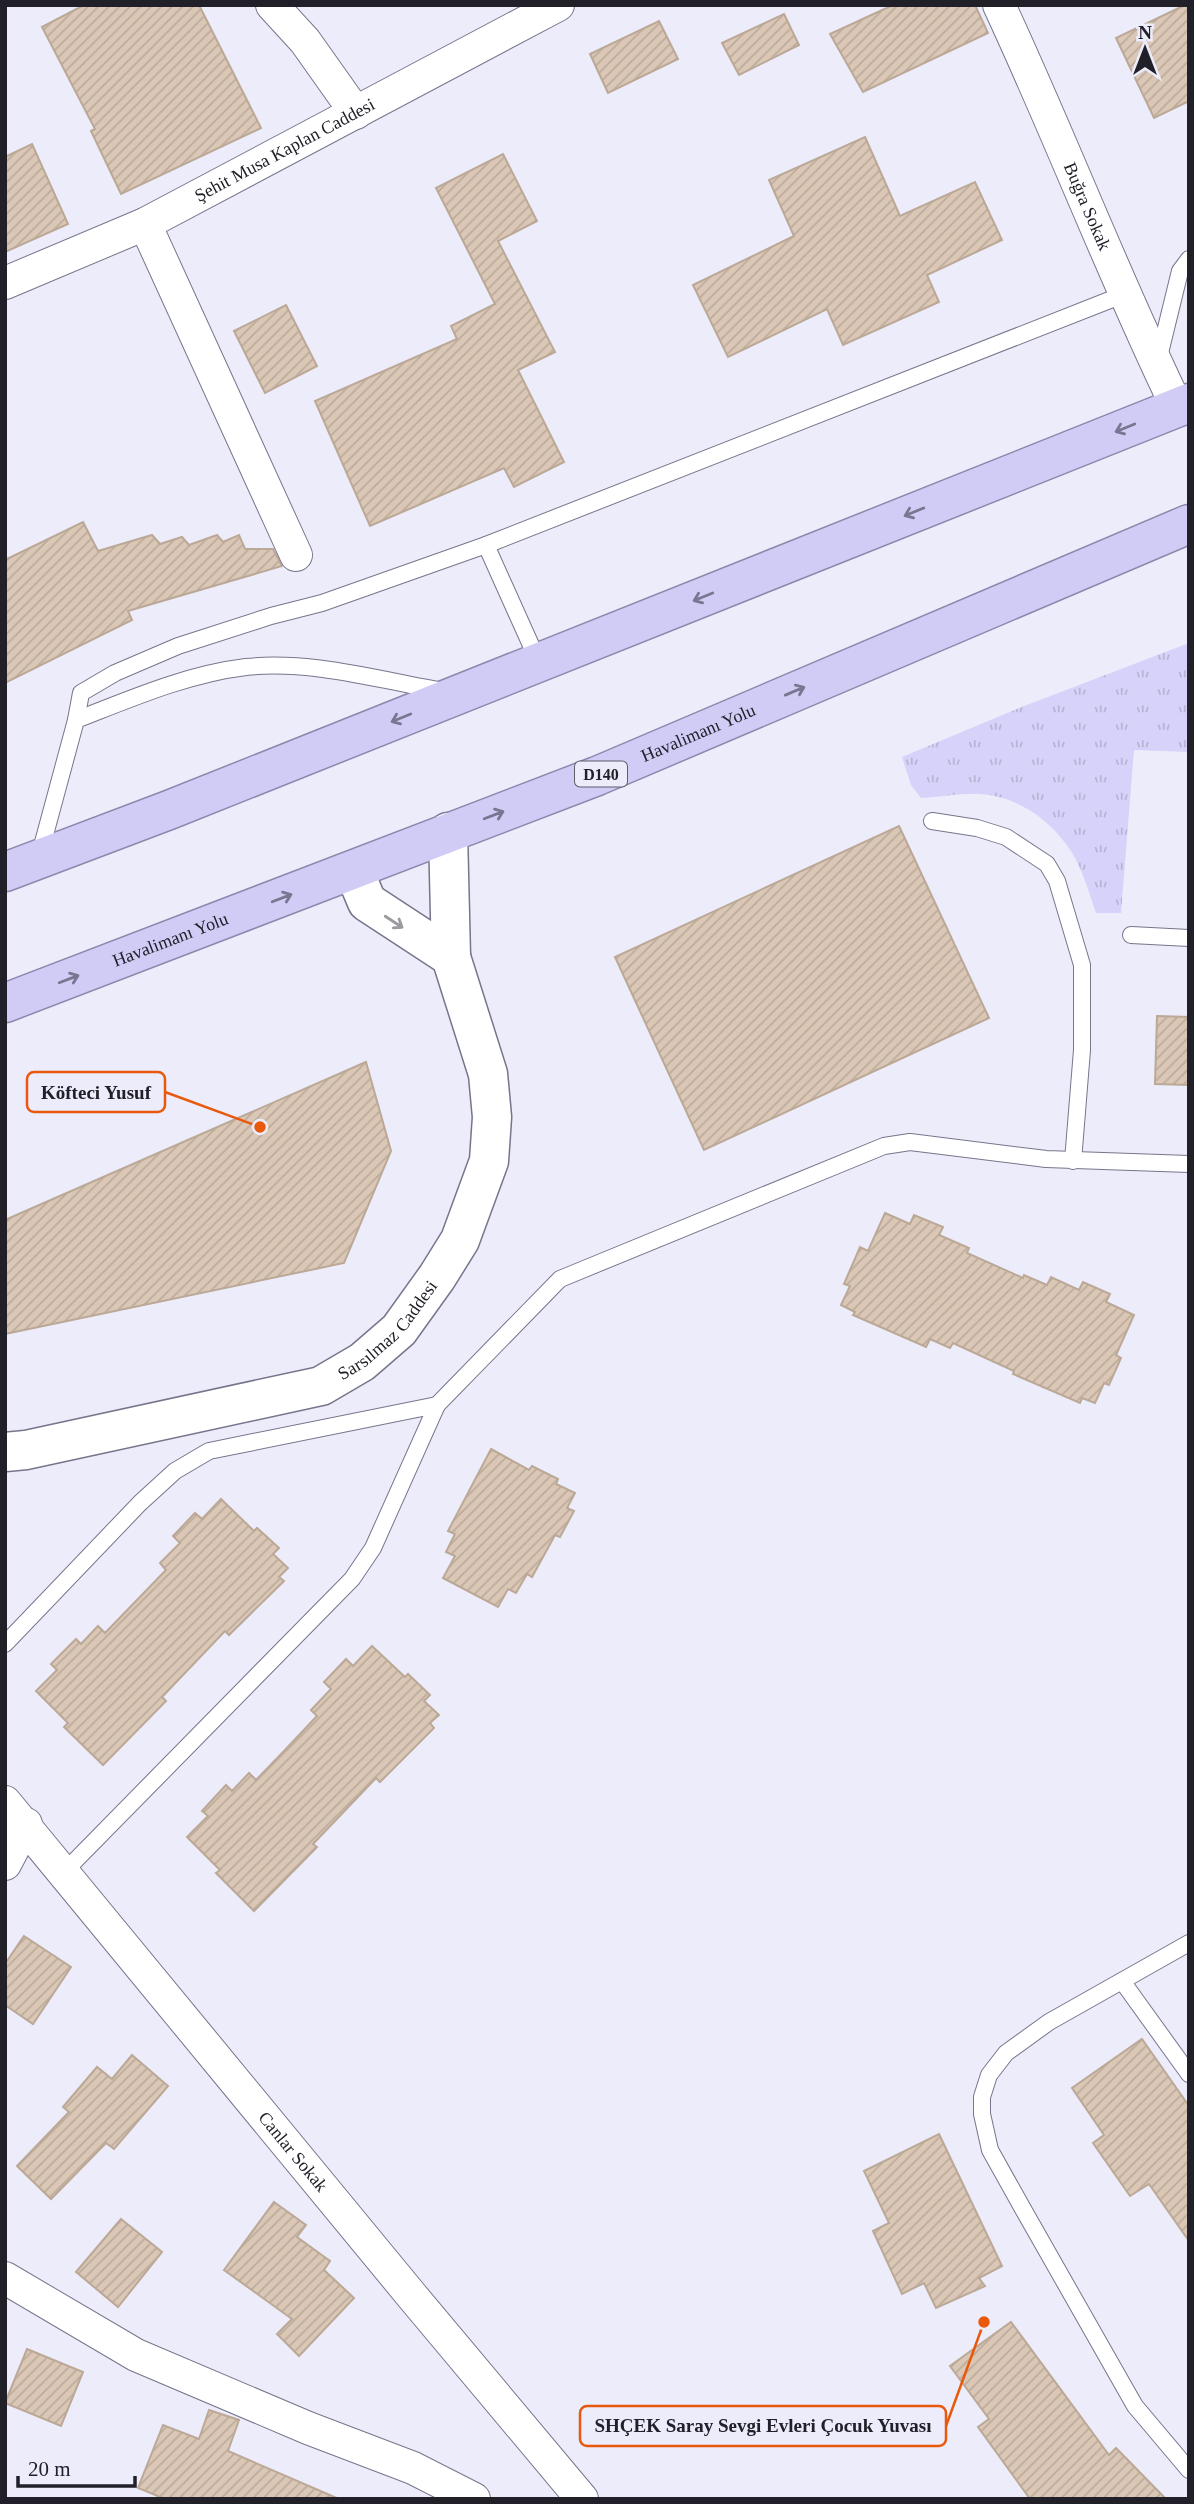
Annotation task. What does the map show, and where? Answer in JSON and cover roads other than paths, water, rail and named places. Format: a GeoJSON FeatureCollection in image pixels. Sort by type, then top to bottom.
{"type":"FeatureCollection","features":[{"type":"Feature","properties":{"kind":"highway"},"geometry":{"type":"LineString","coordinates":[[22,866],[461,694],[1183,405]]}},
{"type":"Feature","properties":{"kind":"highway","name":"Havalimanı Yolu"},"geometry":{"type":"LineString","coordinates":[[5,1003],[597,776],[1189,523]]}},
{"type":"Feature","properties":{"kind":"street"},"geometry":{"type":"LineString","coordinates":[[272,5],[304,41],[356,113]]}},
{"type":"Feature","properties":{"kind":"street","name":"Şehit Musa Kaplan Caddesi"},"geometry":{"type":"LineString","coordinates":[[5,283],[145,224],[558,5]]}},
{"type":"Feature","properties":{"kind":"street","name":"Buğra Sokak"},"geometry":{"type":"LineString","coordinates":[[999,5],[1032,75],[1157,366],[1183,405]]}},
{"type":"Feature","properties":{"kind":"street"},"geometry":{"type":"LineString","coordinates":[[145,224],[296,555]]}},
{"type":"Feature","properties":{"kind":"street","name":"Sarsılmaz Caddesi"},"geometry":{"type":"LineString","coordinates":[[5,1452],[40,1447],[321,1386],[362,1362],[399,1330],[437,1277],[460,1240],[489,1161],[492,1117],[488,1074],[451,957],[448,832]]}},
{"type":"Feature","properties":{"kind":"street"},"geometry":{"type":"LineString","coordinates":[[354,871],[367,902],[451,957]]}},
{"type":"Feature","properties":{"kind":"street"},"geometry":{"type":"LineString","coordinates":[[5,1864],[15,1813]]}},
{"type":"Feature","properties":{"kind":"street","name":"Canlar Sokak"},"geometry":{"type":"LineString","coordinates":[[15,1813],[582,2499]]}},
{"type":"Feature","properties":{"kind":"street"},"geometry":{"type":"LineString","coordinates":[[5,2278],[136,2355],[308,2428],[414,2468],[474,2499]]}},
{"type":"Feature","properties":{"kind":"lane"},"geometry":{"type":"LineString","coordinates":[[1157,366],[1180,271],[1189,259]]}},
{"type":"Feature","properties":{"kind":"lane"},"geometry":{"type":"LineString","coordinates":[[22,866],[76,720],[81,693],[115,673],[259,619],[323,603],[486,545],[1125,294]]}},
{"type":"Feature","properties":{"kind":"lane"},"geometry":{"type":"LineString","coordinates":[[486,545],[539,663]]}},
{"type":"Feature","properties":{"kind":"lane"},"geometry":{"type":"LineString","coordinates":[[76,720],[197,678],[259,666],[292,666],[461,694]]}},
{"type":"Feature","properties":{"kind":"lane"},"geometry":{"type":"LineString","coordinates":[[932,821],[977,828],[1006,837],[1047,864],[1057,881],[1082,965],[1082,1050],[1073,1161]]}},
{"type":"Feature","properties":{"kind":"lane"},"geometry":{"type":"LineString","coordinates":[[1131,935],[1189,938]]}},
{"type":"Feature","properties":{"kind":"lane"},"geometry":{"type":"LineString","coordinates":[[64,1871],[352,1579],[373,1548],[437,1405],[560,1279],[884,1146],[910,1142],[1073,1161],[1188,1169]]}},
{"type":"Feature","properties":{"kind":"lane"},"geometry":{"type":"LineString","coordinates":[[5,1644],[149,1495],[175,1471],[209,1451],[437,1405]]}},
{"type":"Feature","properties":{"kind":"lane"},"geometry":{"type":"LineString","coordinates":[[1189,1943],[1049,2022],[1006,2053],[989,2076],[982,2097],[982,2114],[990,2150],[1135,2406],[1189,2470]]}},
{"type":"Feature","properties":{"kind":"lane"},"geometry":{"type":"LineString","coordinates":[[1122,1981],[1189,2074]]}},
{"type":"Feature","properties":{"kind":"place","name":"Köfteci Yusuf"},"geometry":{"type":"Point","coordinates":[260,1127]}},
{"type":"Feature","properties":{"kind":"place","name":"SHÇEK Saray Sevgi Evleri Çocuk Yuvası"},"geometry":{"type":"Point","coordinates":[984,2322]}}]}
